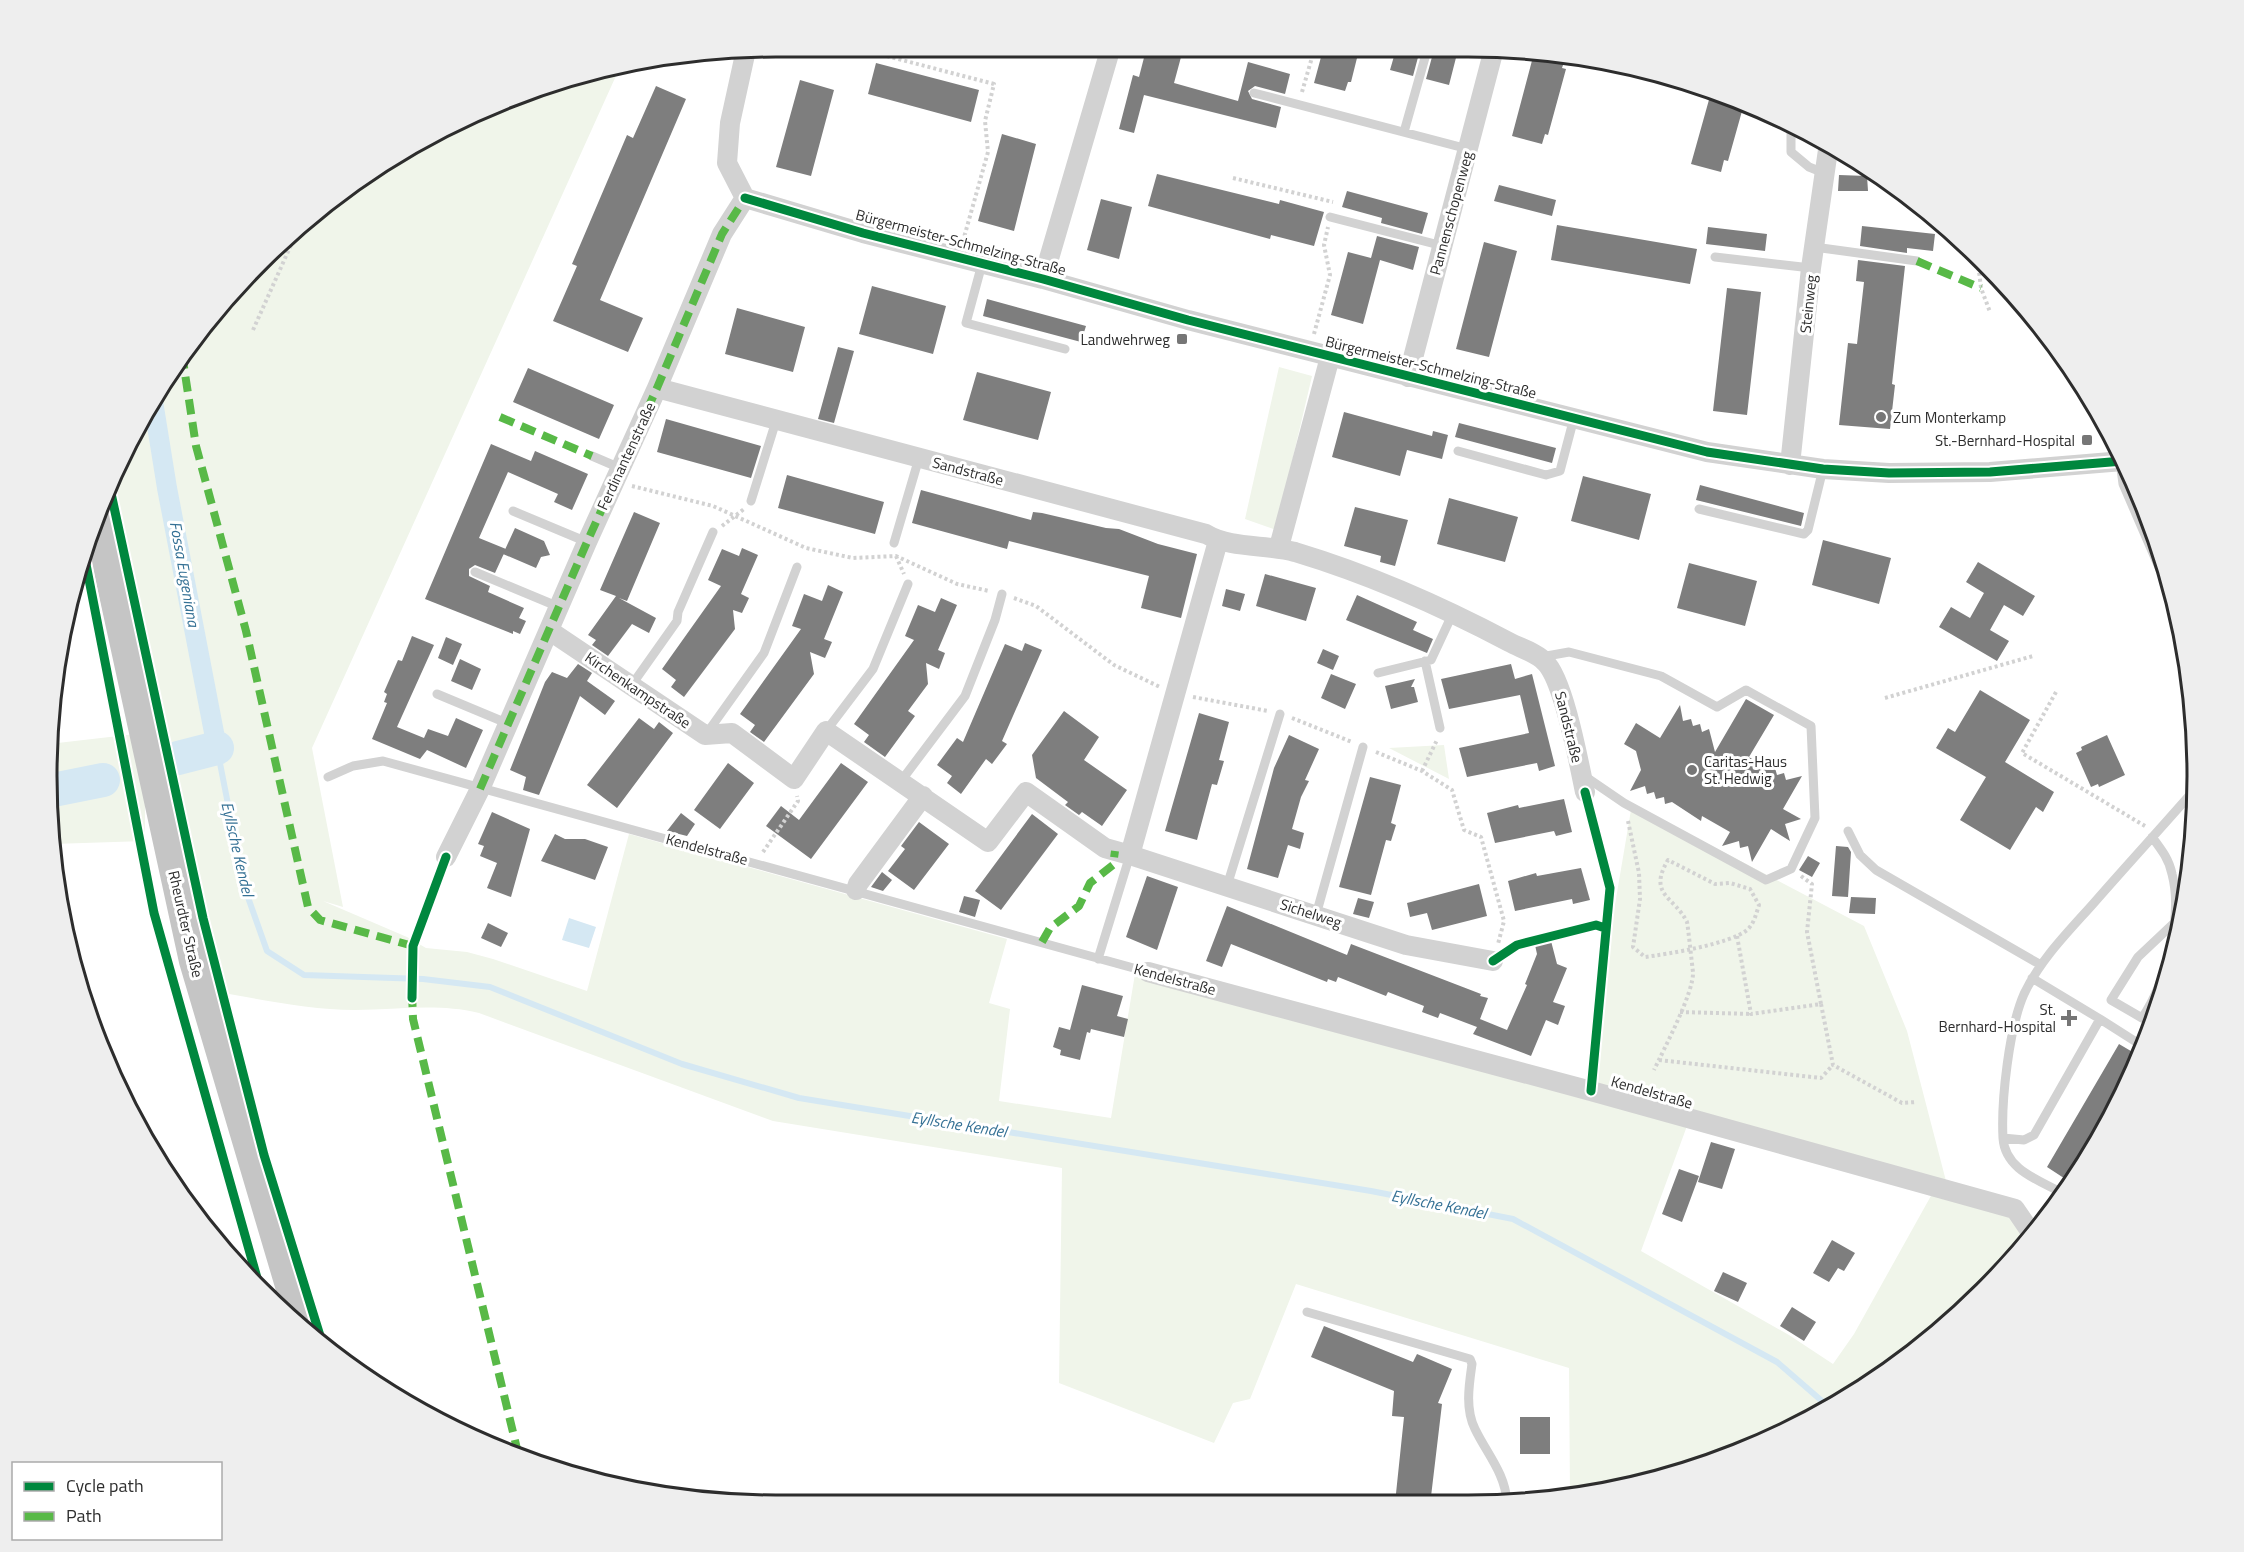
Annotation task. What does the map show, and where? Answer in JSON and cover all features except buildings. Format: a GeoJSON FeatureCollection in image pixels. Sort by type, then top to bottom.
{"type":"FeatureCollection","features":[{"type":"Feature","properties":{"kind":"main road","name":"Rheurdter Straße"},"geometry":{"type":"LineString","coordinates":[[100,531],[194,961],[298,1313]]}},
{"type":"Feature","properties":{"kind":"street"},"geometry":{"type":"LineString","coordinates":[[1043,279],[1108,57]]}},
{"type":"Feature","properties":{"kind":"street"},"geometry":{"type":"LineString","coordinates":[[744,58],[730,123],[727,163],[746,198]]}},
{"type":"Feature","properties":{"kind":"street","name":"Pannenschopenweg"},"geometry":{"type":"LineString","coordinates":[[1408,377],[1492,58]]}},
{"type":"Feature","properties":{"kind":"street","name":"Steinweg"},"geometry":{"type":"LineString","coordinates":[[1790,465],[1811,268],[1827,153]]}},
{"type":"Feature","properties":{"kind":"street","name":"Bürgermeister-Schmelzing-Straße"},"geometry":{"type":"LineString","coordinates":[[746,198],[1309,352],[1707,452],[1823,469],[1888,473],[1990,472],[2115,462]]}},
{"type":"Feature","properties":{"kind":"street","name":"Ferdinantenstraße"},"geometry":{"type":"LineString","coordinates":[[446,857],[480,789],[550,631],[586,542],[657,388],[722,234],[746,198]]}},
{"type":"Feature","properties":{"kind":"street"},"geometry":{"type":"LineString","coordinates":[[1279,548],[1330,357]]}},
{"type":"Feature","properties":{"kind":"street","name":"Sandstraße"},"geometry":{"type":"LineString","coordinates":[[657,388],[1206,534],[1218,541],[1279,548],[1337,564],[1452,615],[1545,661],[1558,684],[1583,783]]}},
{"type":"Feature","properties":{"kind":"street"},"geometry":{"type":"LineString","coordinates":[[1130,855],[1173,693],[1218,541]]}},
{"type":"Feature","properties":{"kind":"street","name":"Kirchenkampstraße"},"geometry":{"type":"LineString","coordinates":[[550,631],[705,735],[732,734],[794,779]]}},
{"type":"Feature","properties":{"kind":"street"},"geometry":{"type":"LineString","coordinates":[[794,779],[826,731],[923,796],[858,884],[856,890]]}},
{"type":"Feature","properties":{"kind":"street","name":"Sichelweg"},"geometry":{"type":"LineString","coordinates":[[923,796],[988,842],[1026,792],[1105,848],[1406,945],[1493,961]]}},
{"type":"Feature","properties":{"kind":"street","name":"Kendelstraße"},"geometry":{"type":"LineString","coordinates":[[1148,972],[1581,1088],[2014,1209],[2027,1227]]}},
{"type":"Feature","properties":{"kind":"lane"},"geometry":{"type":"LineString","coordinates":[[1404,132],[1425,57]]}},
{"type":"Feature","properties":{"kind":"lane"},"geometry":{"type":"LineString","coordinates":[[1254,93],[1468,149]]}},
{"type":"Feature","properties":{"kind":"lane"},"geometry":{"type":"LineString","coordinates":[[1791,134],[1791,152],[1809,167],[1824,173]]}},
{"type":"Feature","properties":{"kind":"lane"},"geometry":{"type":"LineString","coordinates":[[1330,217],[1443,246]]}},
{"type":"Feature","properties":{"kind":"lane"},"geometry":{"type":"LineString","coordinates":[[1814,247],[1917,261]]}},
{"type":"Feature","properties":{"kind":"lane"},"geometry":{"type":"LineString","coordinates":[[1715,257],[1811,268]]}},
{"type":"Feature","properties":{"kind":"lane"},"geometry":{"type":"LineString","coordinates":[[982,264],[966,323],[1065,349]]}},
{"type":"Feature","properties":{"kind":"lane"},"geometry":{"type":"LineString","coordinates":[[1458,451],[1554,475],[1560,471],[1574,418]]}},
{"type":"Feature","properties":{"kind":"lane"},"geometry":{"type":"LineString","coordinates":[[751,501],[776,421]]}},
{"type":"Feature","properties":{"kind":"lane"},"geometry":{"type":"LineString","coordinates":[[592,456],[620,468]]}},
{"type":"Feature","properties":{"kind":"lane"},"geometry":{"type":"LineString","coordinates":[[894,543],[919,458]]}},
{"type":"Feature","properties":{"kind":"lane"},"geometry":{"type":"LineString","coordinates":[[1699,509],[1804,534],[1808,530],[1823,469]]}},
{"type":"Feature","properties":{"kind":"lane"},"geometry":{"type":"LineString","coordinates":[[2123,480],[2146,537]]}},
{"type":"Feature","properties":{"kind":"lane"},"geometry":{"type":"LineString","coordinates":[[513,511],[586,542]]}},
{"type":"Feature","properties":{"kind":"lane"},"geometry":{"type":"LineString","coordinates":[[631,686],[677,621],[678,612],[714,532]]}},
{"type":"Feature","properties":{"kind":"lane"},"geometry":{"type":"LineString","coordinates":[[705,735],[764,653],[797,567]]}},
{"type":"Feature","properties":{"kind":"lane"},"geometry":{"type":"LineString","coordinates":[[475,572],[559,606]]}},
{"type":"Feature","properties":{"kind":"lane"},"geometry":{"type":"LineString","coordinates":[[826,731],[873,669],[908,584]]}},
{"type":"Feature","properties":{"kind":"lane"},"geometry":{"type":"LineString","coordinates":[[901,781],[965,696],[1002,594]]}},
{"type":"Feature","properties":{"kind":"lane"},"geometry":{"type":"LineString","coordinates":[[1378,673],[1431,660],[1452,615]]}},
{"type":"Feature","properties":{"kind":"lane"},"geometry":{"type":"LineString","coordinates":[[1539,658],[1569,652],[1661,676],[1717,707],[1746,690],[1811,726],[1815,818],[1791,869],[1766,880],[1583,783]]}},
{"type":"Feature","properties":{"kind":"lane"},"geometry":{"type":"LineString","coordinates":[[1425,662],[1440,728]]}},
{"type":"Feature","properties":{"kind":"lane"},"geometry":{"type":"LineString","coordinates":[[437,694],[508,724]]}},
{"type":"Feature","properties":{"kind":"lane"},"geometry":{"type":"LineString","coordinates":[[1227,886],[1280,714]]}},
{"type":"Feature","properties":{"kind":"lane"},"geometry":{"type":"LineString","coordinates":[[1316,915],[1363,747]]}},
{"type":"Feature","properties":{"kind":"lane","name":"Kendelstraße"},"geometry":{"type":"LineString","coordinates":[[328,777],[353,766],[383,761],[756,862],[1148,972]]}},
{"type":"Feature","properties":{"kind":"lane"},"geometry":{"type":"LineString","coordinates":[[2056,1189],[2020,1169],[2008,1159],[2004,1152],[2001,1115],[2018,1008],[2032,978],[2041,965],[2186,799]]}},
{"type":"Feature","properties":{"kind":"lane"},"geometry":{"type":"LineString","coordinates":[[1848,831],[1860,855],[1876,870],[2041,965]]}},
{"type":"Feature","properties":{"kind":"lane"},"geometry":{"type":"LineString","coordinates":[[2154,835],[2166,855],[2172,873],[2176,892],[2175,907]]}},
{"type":"Feature","properties":{"kind":"lane"},"geometry":{"type":"LineString","coordinates":[[1098,959],[1130,855]]}},
{"type":"Feature","properties":{"kind":"lane"},"geometry":{"type":"LineString","coordinates":[[2150,1004],[2142,1018],[2111,1000],[2138,957],[2171,926]]}},
{"type":"Feature","properties":{"kind":"lane"},"geometry":{"type":"LineString","coordinates":[[2032,978],[2136,1042]]}},
{"type":"Feature","properties":{"kind":"lane"},"geometry":{"type":"LineString","coordinates":[[2003,1138],[2024,1140],[2034,1135],[2100,1019]]}},
{"type":"Feature","properties":{"kind":"lane"},"geometry":{"type":"LineString","coordinates":[[1307,1312],[1470,1359],[1472,1364],[1468,1401],[1471,1416],[1475,1429],[1496,1464],[1506,1493]]}},
{"type":"Feature","properties":{"kind":"path"},"geometry":{"type":"LineString","coordinates":[[893,57],[994,84],[985,121],[988,152],[958,257]]}},
{"type":"Feature","properties":{"kind":"path"},"geometry":{"type":"LineString","coordinates":[[1298,105],[1312,57]]}},
{"type":"Feature","properties":{"kind":"path"},"geometry":{"type":"LineString","coordinates":[[1233,178],[1334,202],[1324,245],[1330,275],[1309,352]]}},
{"type":"Feature","properties":{"kind":"path"},"geometry":{"type":"LineString","coordinates":[[253,330],[290,246]]}},
{"type":"Feature","properties":{"kind":"path"},"geometry":{"type":"LineString","coordinates":[[1979,271],[1981,288],[1990,312]]}},
{"type":"Feature","properties":{"kind":"path"},"geometry":{"type":"LineString","coordinates":[[714,532],[738,516],[751,501]]}},
{"type":"Feature","properties":{"kind":"path"},"geometry":{"type":"LineString","coordinates":[[894,543],[908,584]]}},
{"type":"Feature","properties":{"kind":"path"},"geometry":{"type":"LineString","coordinates":[[1885,698],[2033,656]]}},
{"type":"Feature","properties":{"kind":"path"},"geometry":{"type":"LineString","coordinates":[[2056,692],[2022,753],[2154,835]]}},
{"type":"Feature","properties":{"kind":"path"},"geometry":{"type":"LineString","coordinates":[[1173,693],[1280,714],[1422,771],[1452,790],[1464,830],[1481,837],[1504,921],[1493,961]]}},
{"type":"Feature","properties":{"kind":"path"},"geometry":{"type":"LineString","coordinates":[[1422,771],[1440,728]]}},
{"type":"Feature","properties":{"kind":"path"},"geometry":{"type":"LineString","coordinates":[[756,862],[798,801],[794,779]]}},
{"type":"Feature","properties":{"kind":"path"},"geometry":{"type":"LineString","coordinates":[[1624,803],[1639,873],[1640,899],[1633,946],[1646,957],[1689,948],[1696,947],[1737,936],[1748,930],[1759,905],[1750,889],[1730,883],[1716,884],[1668,860],[1660,872],[1664,896],[1687,922],[1689,948],[1693,974],[1680,1012],[1654,1070]]}},
{"type":"Feature","properties":{"kind":"path"},"geometry":{"type":"LineString","coordinates":[[1791,869],[1812,884],[1807,932],[1833,1065]]}},
{"type":"Feature","properties":{"kind":"path"},"geometry":{"type":"LineString","coordinates":[[1737,936],[1751,1014]]}},
{"type":"Feature","properties":{"kind":"path"},"geometry":{"type":"LineString","coordinates":[[1680,1012],[1751,1014],[1821,1004]]}},
{"type":"Feature","properties":{"kind":"path"},"geometry":{"type":"LineString","coordinates":[[1659,1060],[1821,1078],[1833,1065]]}},
{"type":"Feature","properties":{"kind":"path"},"geometry":{"type":"LineString","coordinates":[[1833,1065],[1902,1103],[1916,1102]]}},
{"type":"Feature","properties":{"kind":"shaded area"},"geometry":{"type":"Polygon","coordinates":[[[616,75],[312,748],[343,907],[323,901],[407,937],[426,948],[467,952],[587,991],[629,834],[1007,939],[989,1003],[1010,1009],[999,1101],[1111,1118],[1135,974],[1687,1126],[1641,1251],[1789,1335],[1833,1364],[1854,1334],[1932,1194],[2013,1216],[2024,1231],[2009,1250],[1942,1317],[1867,1374],[1828,1399],[1786,1421],[1699,1457],[1654,1471],[1570,1488],[1569,1368],[1296,1284],[1250,1399],[1233,1403],[1214,1443],[1059,1383],[1062,1168],[773,1121],[479,1013],[448,1008],[355,1010],[316,1008],[200,989],[186,836],[145,735],[145,841],[61,844],[57,776],[58,743],[144,733],[105,520],[131,458],[153,416],[206,338],[235,302],[302,235],[338,206],[416,153],[501,112],[545,95],[616,75]]]}},
{"type":"Feature","properties":{"kind":"shaded area"},"geometry":{"type":"Polygon","coordinates":[[[1279,367],[1312,376],[1276,530],[1245,519],[1279,367]]]}},
{"type":"Feature","properties":{"kind":"shaded area"},"geometry":{"type":"Polygon","coordinates":[[[1444,745],[1449,779],[1389,748],[1444,745]]]}},
{"type":"Feature","properties":{"kind":"shaded area"},"geometry":{"type":"Polygon","coordinates":[[[1632,804],[1864,926],[1907,1031],[1946,1181],[1585,1082],[1632,804]]]}},
{"type":"Feature","properties":{"kind":"water"},"geometry":{"type":"Polygon","coordinates":[[[569,918],[596,927],[589,948],[562,940],[569,918]]]}},
{"type":"Feature","properties":{"kind":"waterway","name":"Fossa Eugeniana"},"geometry":{"type":"LineString","coordinates":[[155,413],[217,748]]}},
{"type":"Feature","properties":{"kind":"waterway","name":"Eyllsche Kendel"},"geometry":{"type":"LineString","coordinates":[[217,748],[244,886],[267,951],[304,975],[423,979],[490,987],[682,1064],[799,1098],[1371,1191],[1513,1219],[1777,1362],[1823,1402]]}},
{"type":"Feature","properties":{"kind":"waterway"},"geometry":{"type":"LineString","coordinates":[[178,758],[217,748]]}},
{"type":"Feature","properties":{"kind":"waterway"},"geometry":{"type":"LineString","coordinates":[[58,789],[103,780]]}},
{"type":"Feature","properties":{"kind":"marked path"},"geometry":{"type":"LineString","coordinates":[[480,789],[587,542],[657,388],[722,234],[745,198]]}},
{"type":"Feature","properties":{"kind":"marked path"},"geometry":{"type":"LineString","coordinates":[[1917,261],[1981,288]]}},
{"type":"Feature","properties":{"kind":"marked path"},"geometry":{"type":"LineString","coordinates":[[184,368],[196,446],[246,631],[308,907],[320,920],[413,946]]}},
{"type":"Feature","properties":{"kind":"marked path"},"geometry":{"type":"LineString","coordinates":[[500,417],[592,456]]}},
{"type":"Feature","properties":{"kind":"marked path"},"geometry":{"type":"LineString","coordinates":[[1042,942],[1050,928],[1079,906],[1090,883],[1113,865],[1115,851]]}},
{"type":"Feature","properties":{"kind":"marked path"},"geometry":{"type":"LineString","coordinates":[[412,992],[413,1019],[516,1446]]}},
{"type":"Feature","properties":{"kind":"cycle path"},"geometry":{"type":"LineString","coordinates":[[745,198],[863,233],[1043,279],[1188,320],[1707,452],[1823,469],[1889,473],[1990,472],[2115,462]]}},
{"type":"Feature","properties":{"kind":"cycle path"},"geometry":{"type":"LineString","coordinates":[[112,500],[203,918],[264,1155],[318,1330]]}},
{"type":"Feature","properties":{"kind":"cycle path"},"geometry":{"type":"LineString","coordinates":[[87,570],[154,913],[255,1271]]}},
{"type":"Feature","properties":{"kind":"cycle path"},"geometry":{"type":"LineString","coordinates":[[1585,792],[1610,888],[1591,1091]]}},
{"type":"Feature","properties":{"kind":"cycle path"},"geometry":{"type":"LineString","coordinates":[[412,998],[413,946],[446,857]]}},
{"type":"Feature","properties":{"kind":"cycle path"},"geometry":{"type":"LineString","coordinates":[[1493,961],[1517,945],[1596,925],[1605,928]]}},
{"type":"Feature","properties":{"kind":"place","name":"Landwehrweg"},"geometry":{"type":"Point","coordinates":[1182,339]}},
{"type":"Feature","properties":{"kind":"place","name":"Zum Monterkamp"},"geometry":{"type":"Point","coordinates":[1881,417]}},
{"type":"Feature","properties":{"kind":"place","name":"St.-Bernhard-Hospital"},"geometry":{"type":"Point","coordinates":[2087,440]}},
{"type":"Feature","properties":{"kind":"place","name":"Caritas-Haus St. Hedwig"},"geometry":{"type":"Point","coordinates":[1692,770]}},
{"type":"Feature","properties":{"kind":"place","name":"St. Bernhard-Hospital"},"geometry":{"type":"Point","coordinates":[2069,1018]}}]}
